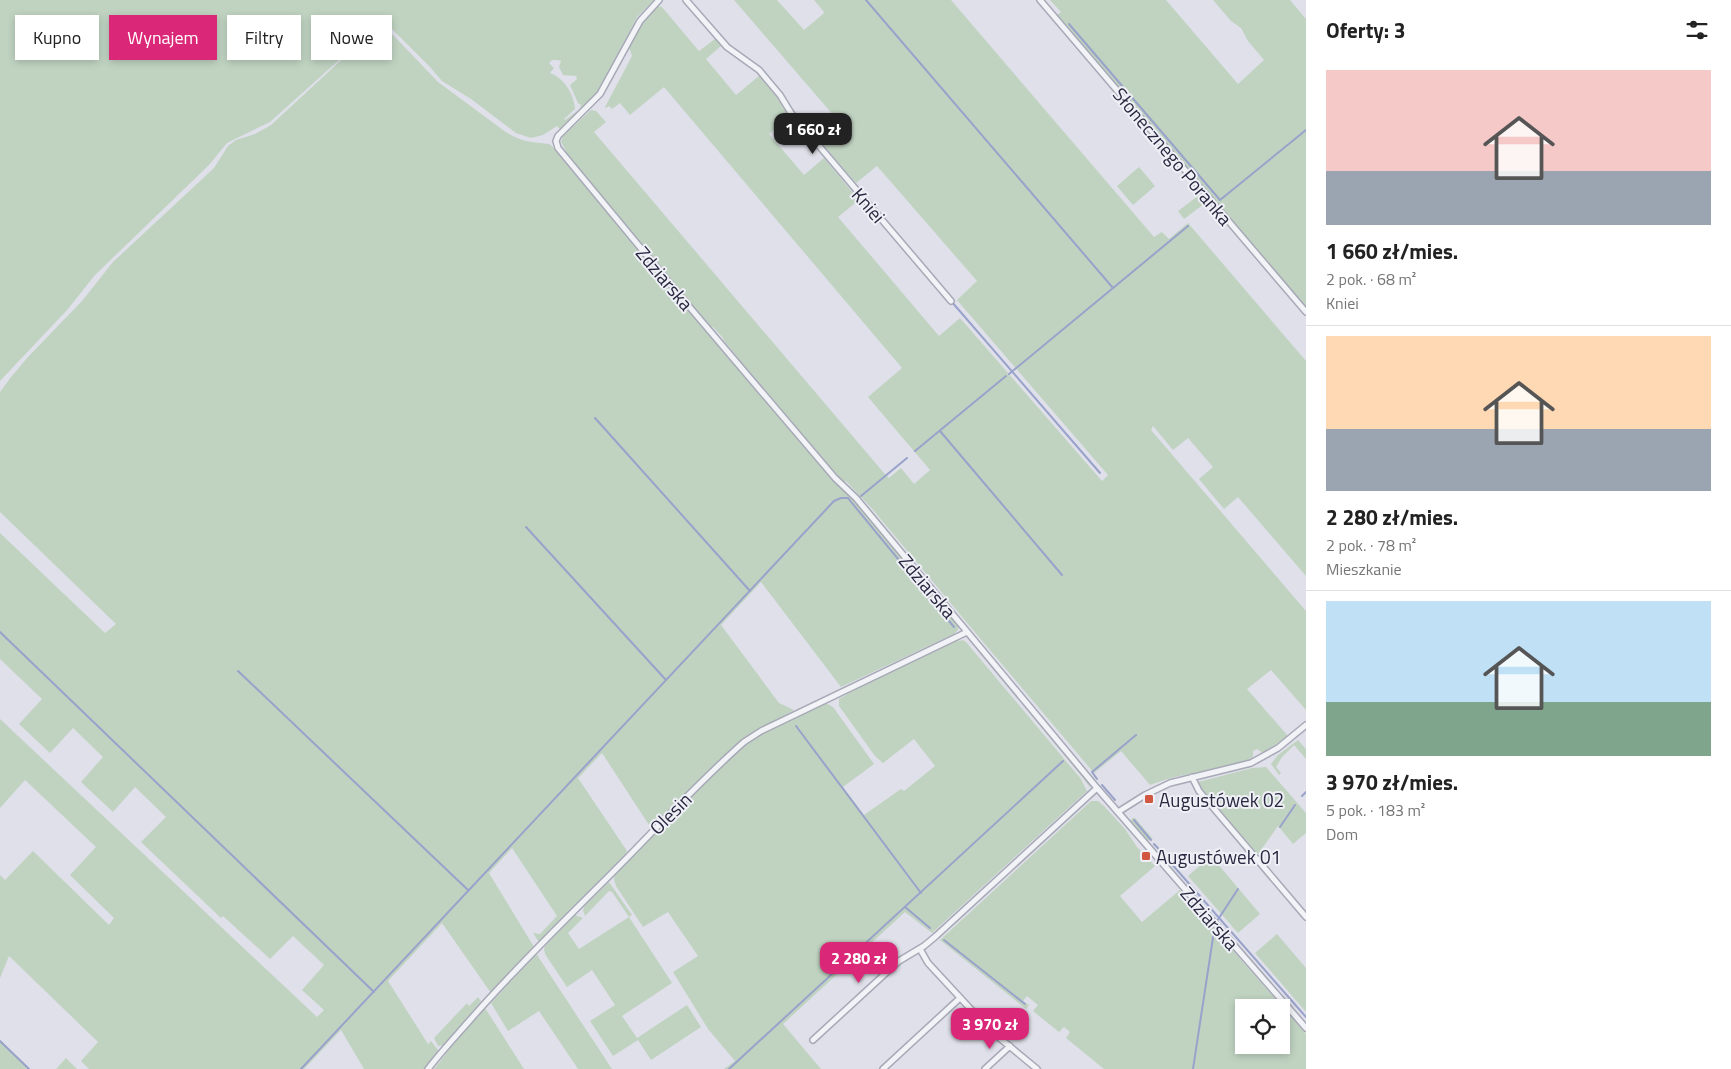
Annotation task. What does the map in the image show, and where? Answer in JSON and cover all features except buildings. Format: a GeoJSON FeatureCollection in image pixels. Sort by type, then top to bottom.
{"type":"FeatureCollection","features":[{"type":"Feature","properties":{"kind":"street","name":"Zdziarska"},"geometry":{"type":"LineString","coordinates":[[659,0],[640,21],[604,90],[560,132],[556,141],[561,153],[835,478],[856,498],[1097,788],[1306,1028]]}},
{"type":"Feature","properties":{"kind":"street","name":"Kniei"},"geometry":{"type":"LineString","coordinates":[[686,0],[727,47],[758,70],[780,95],[791,113],[951,301]]}},
{"type":"Feature","properties":{"kind":"street","name":"Słonecznego Poranka"},"geometry":{"type":"LineString","coordinates":[[1040,0],[1306,312]]}},
{"type":"Feature","properties":{"kind":"street","name":"Olesin"},"geometry":{"type":"LineString","coordinates":[[428,1069],[437,1056],[485,1002],[634,850],[744,742],[761,731],[967,632]]}},
{"type":"Feature","properties":{"kind":"street"},"geometry":{"type":"LineString","coordinates":[[1118,812],[1157,788],[1170,783],[1251,763],[1278,748],[1306,725]]}},
{"type":"Feature","properties":{"kind":"street"},"geometry":{"type":"LineString","coordinates":[[1192,777],[1198,791],[1306,917]]}},
{"type":"Feature","properties":{"kind":"street"},"geometry":{"type":"LineString","coordinates":[[813,1040],[899,961],[920,949],[1097,788]]}},
{"type":"Feature","properties":{"kind":"street"},"geometry":{"type":"LineString","coordinates":[[920,949],[928,963],[991,1031],[1037,1069]]}},
{"type":"Feature","properties":{"kind":"street"},"geometry":{"type":"LineString","coordinates":[[883,1069],[960,998]]}},
{"type":"Feature","properties":{"kind":"street"},"geometry":{"type":"LineString","coordinates":[[985,1069],[1010,1046]]}},
{"type":"Feature","properties":{"kind":"green space"},"geometry":{"type":"Polygon","coordinates":[[[0,0],[654,0],[637,17],[600,90],[560,129],[557,126],[543,135],[531,138],[516,133],[471,99],[442,81],[392,29],[392,15],[311,15],[311,60],[339,60],[270,122],[227,143],[209,165],[95,275],[68,309],[0,381],[0,0]],[[552,60],[549,63],[554,68],[550,73],[560,79],[567,87],[573,98],[575,109],[565,120],[580,109],[581,105],[578,103],[570,85],[577,79],[576,76],[563,75],[559,67],[561,61],[552,60]]]}},
{"type":"Feature","properties":{"kind":"green space"},"geometry":{"type":"Polygon","coordinates":[[[734,0],[777,0],[804,30],[824,12],[814,0],[951,0],[1154,237],[1162,232],[1169,239],[1188,223],[1306,361],[1306,576],[1238,497],[1224,509],[1199,479],[1213,467],[1188,438],[1173,450],[1153,426],[1151,430],[1306,611],[1306,710],[1271,670],[1247,689],[1288,736],[1263,753],[1257,749],[1253,751],[1253,757],[1237,764],[1176,777],[1150,785],[1121,751],[1094,773],[874,511],[846,481],[844,482],[832,470],[723,338],[711,327],[564,152],[566,151],[561,142],[563,136],[591,110],[596,111],[606,122],[594,132],[884,473],[889,478],[901,468],[914,484],[930,470],[868,397],[902,368],[664,87],[630,115],[620,103],[612,109],[609,106],[605,107],[632,56],[629,47],[632,41],[645,20],[657,6],[662,7],[699,51],[715,39],[721,46],[706,59],[736,95],[759,76],[776,96],[789,117],[769,134],[804,175],[824,158],[859,200],[838,217],[939,336],[960,318],[1102,481],[1108,475],[957,300],[977,281],[877,166],[856,183],[821,143],[841,124],[734,0]]]}},
{"type":"Feature","properties":{"kind":"green space"},"geometry":{"type":"Polygon","coordinates":[[[1050,0],[1166,0],[1238,84],[1264,60],[1248,41],[1241,28],[1231,21],[1213,0],[1290,0],[1306,19],[1306,307],[1057,15],[1061,12],[1050,0]]]}},
{"type":"Feature","properties":{"kind":"green space"},"geometry":{"type":"Polygon","coordinates":[[[392,34],[438,82],[503,130],[520,139],[552,146],[836,482],[853,499],[958,626],[958,630],[954,634],[841,687],[761,582],[721,625],[779,703],[794,710],[754,732],[731,749],[651,828],[602,753],[578,778],[627,851],[624,856],[539,942],[533,933],[540,934],[557,916],[512,848],[489,873],[534,947],[491,993],[442,923],[388,981],[428,1044],[431,1041],[438,1050],[438,1053],[426,1069],[364,1069],[341,1030],[304,1069],[89,1069],[81,1061],[98,1042],[9,956],[0,978],[0,875],[5,880],[33,851],[109,925],[114,918],[70,875],[96,847],[25,780],[0,808],[0,719],[317,1017],[324,1010],[302,990],[324,965],[293,936],[270,959],[223,916],[221,918],[141,842],[166,817],[135,787],[113,812],[81,782],[103,757],[73,728],[50,753],[19,724],[42,699],[0,659],[0,533],[105,633],[116,624],[0,512],[0,392],[28,357],[82,301],[113,262],[214,168],[228,146],[236,140],[255,134],[271,125],[342,60],[392,60],[392,34]]]}},
{"type":"Feature","properties":{"kind":"green space"},"geometry":{"type":"Polygon","coordinates":[[[1139,167],[1155,186],[1133,205],[1117,186],[1139,167]]]}},
{"type":"Feature","properties":{"kind":"green space"},"geometry":{"type":"Polygon","coordinates":[[[1198,192],[1208,204],[1204,204],[1184,219],[1178,211],[1198,196],[1198,192]]]}},
{"type":"Feature","properties":{"kind":"green space"},"geometry":{"type":"Polygon","coordinates":[[[845,484],[853,490],[873,512],[974,637],[858,497],[845,484]]]}},
{"type":"Feature","properties":{"kind":"green space"},"geometry":{"type":"Polygon","coordinates":[[[958,640],[966,642],[1081,779],[1087,791],[932,933],[905,912],[783,1024],[821,1069],[724,1069],[735,1061],[708,1029],[673,972],[698,956],[668,912],[643,927],[616,886],[614,880],[615,872],[733,755],[752,739],[826,703],[833,707],[874,764],[843,787],[864,815],[901,789],[904,791],[935,766],[914,739],[883,763],[875,756],[839,706],[839,699],[870,681],[958,640]]]}},
{"type":"Feature","properties":{"kind":"green space"},"geometry":{"type":"Polygon","coordinates":[[[972,644],[1088,782],[1091,789],[1083,778],[972,644]]]}},
{"type":"Feature","properties":{"kind":"green space"},"geometry":{"type":"Polygon","coordinates":[[[1298,740],[1306,749],[1306,759],[1294,745],[1282,757],[1276,767],[1281,773],[1279,775],[1271,764],[1278,755],[1298,740]]]}},
{"type":"Feature","properties":{"kind":"green space"},"geometry":{"type":"Polygon","coordinates":[[[1266,767],[1306,813],[1306,833],[1293,844],[1278,826],[1258,854],[1199,787],[1198,782],[1252,768],[1266,767]]]}},
{"type":"Feature","properties":{"kind":"green space"},"geometry":{"type":"Polygon","coordinates":[[[1091,801],[1098,801],[1125,829],[1137,847],[1155,866],[1120,896],[1142,922],[1180,890],[1275,999],[1235,999],[1235,1054],[1290,1054],[1290,1016],[1306,1034],[1306,1069],[1104,1069],[1066,1038],[1070,1032],[1064,1027],[1059,1032],[1033,1011],[1038,1005],[1027,996],[1023,1001],[1029,1005],[1026,1009],[940,940],[1091,801]]]}},
{"type":"Feature","properties":{"kind":"green space"},"geometry":{"type":"Polygon","coordinates":[[[1133,818],[1153,839],[1147,841],[1131,823],[1130,821],[1133,818]]]}},
{"type":"Feature","properties":{"kind":"green space"},"geometry":{"type":"Polygon","coordinates":[[[1211,856],[1260,914],[1238,933],[1188,876],[1211,856]]]}},
{"type":"Feature","properties":{"kind":"green space"},"geometry":{"type":"Polygon","coordinates":[[[609,882],[632,915],[629,917],[612,892],[609,891],[585,916],[583,910],[585,905],[609,882]]]}},
{"type":"Feature","properties":{"kind":"green space"},"geometry":{"type":"Polygon","coordinates":[[[575,915],[583,918],[568,933],[579,949],[629,917],[672,983],[622,1016],[637,1038],[687,1005],[701,1027],[651,1060],[638,1040],[613,1056],[590,1021],[615,1005],[592,970],[567,987],[545,954],[544,949],[575,915]]]}},
{"type":"Feature","properties":{"kind":"green space"},"geometry":{"type":"Polygon","coordinates":[[[1277,934],[1306,968],[1306,1012],[1255,953],[1277,934]]]}},
{"type":"Feature","properties":{"kind":"green space"},"geometry":{"type":"Polygon","coordinates":[[[538,955],[612,1069],[578,1069],[539,1011],[508,1031],[491,1003],[534,956],[538,955]]]}},
{"type":"Feature","properties":{"kind":"green space"},"geometry":{"type":"Polygon","coordinates":[[[478,997],[481,1001],[444,1045],[438,1046],[434,1038],[467,1003],[469,1006],[478,997]]]}},
{"type":"Feature","properties":{"kind":"green space"},"geometry":{"type":"Polygon","coordinates":[[[485,1008],[524,1069],[434,1069],[460,1036],[485,1008]]]}},
{"type":"Feature","properties":{"kind":"green space"},"geometry":{"type":"Polygon","coordinates":[[[0,1040],[30,1069],[0,1069],[0,1040]]]}},
{"type":"Feature","properties":{"kind":"green space"},"geometry":{"type":"Polygon","coordinates":[[[66,1058],[77,1069],[56,1069],[66,1058]]]}},
{"type":"Feature","properties":{"kind":"waterway"},"geometry":{"type":"LineString","coordinates":[[866,0],[1113,288]]}},
{"type":"Feature","properties":{"kind":"waterway"},"geometry":{"type":"LineString","coordinates":[[1069,24],[1220,200],[1306,130]]}},
{"type":"Feature","properties":{"kind":"waterway"},"geometry":{"type":"LineString","coordinates":[[1009,374],[1188,226]]}},
{"type":"Feature","properties":{"kind":"waterway"},"geometry":{"type":"LineString","coordinates":[[951,301],[1100,473]]}},
{"type":"Feature","properties":{"kind":"waterway"},"geometry":{"type":"LineString","coordinates":[[915,451],[1006,376]]}},
{"type":"Feature","properties":{"kind":"waterway"},"geometry":{"type":"LineString","coordinates":[[595,418],[750,591]]}},
{"type":"Feature","properties":{"kind":"waterway"},"geometry":{"type":"LineString","coordinates":[[940,431],[1062,575]]}},
{"type":"Feature","properties":{"kind":"waterway"},"geometry":{"type":"LineString","coordinates":[[861,496],[907,458]]}},
{"type":"Feature","properties":{"kind":"waterway"},"geometry":{"type":"LineString","coordinates":[[301,1069],[834,501],[848,498],[954,627]]}},
{"type":"Feature","properties":{"kind":"waterway"},"geometry":{"type":"LineString","coordinates":[[526,527],[666,680]]}},
{"type":"Feature","properties":{"kind":"waterway"},"geometry":{"type":"LineString","coordinates":[[0,632],[374,992]]}},
{"type":"Feature","properties":{"kind":"waterway"},"geometry":{"type":"LineString","coordinates":[[238,671],[468,890]]}},
{"type":"Feature","properties":{"kind":"waterway"},"geometry":{"type":"LineString","coordinates":[[796,726],[921,893]]}},
{"type":"Feature","properties":{"kind":"waterway"},"geometry":{"type":"LineString","coordinates":[[1097,779],[1092,772],[1136,735]]}},
{"type":"Feature","properties":{"kind":"waterway"},"geometry":{"type":"LineString","coordinates":[[729,1069],[1063,761]]}},
{"type":"Feature","properties":{"kind":"waterway"},"geometry":{"type":"LineString","coordinates":[[1102,785],[1115,800]]}},
{"type":"Feature","properties":{"kind":"waterway"},"geometry":{"type":"LineString","coordinates":[[1302,796],[1306,792]]}},
{"type":"Feature","properties":{"kind":"waterway"},"geometry":{"type":"LineString","coordinates":[[1280,827],[1295,805]]}},
{"type":"Feature","properties":{"kind":"waterway"},"geometry":{"type":"LineString","coordinates":[[1134,820],[1151,840]]}},
{"type":"Feature","properties":{"kind":"waterway"},"geometry":{"type":"LineString","coordinates":[[1154,844],[1166,857]]}},
{"type":"Feature","properties":{"kind":"waterway"},"geometry":{"type":"LineString","coordinates":[[1170,862],[1306,1017]]}},
{"type":"Feature","properties":{"kind":"waterway"},"geometry":{"type":"LineString","coordinates":[[1217,921],[1238,889]]}},
{"type":"Feature","properties":{"kind":"waterway"},"geometry":{"type":"LineString","coordinates":[[905,907],[930,928]]}},
{"type":"Feature","properties":{"kind":"waterway"},"geometry":{"type":"LineString","coordinates":[[1193,1069],[1214,931]]}},
{"type":"Feature","properties":{"kind":"waterway"},"geometry":{"type":"LineString","coordinates":[[944,940],[1025,1004]]}},
{"type":"Feature","properties":{"kind":"waterway"},"geometry":{"type":"LineString","coordinates":[[0,1041],[29,1069]]}},
{"type":"Feature","properties":{"kind":"place","name":"Augustówek 02"},"geometry":{"type":"Point","coordinates":[1149,799]}},
{"type":"Feature","properties":{"kind":"place","name":"Augustówek 01"},"geometry":{"type":"Point","coordinates":[1146,856]}}]}
